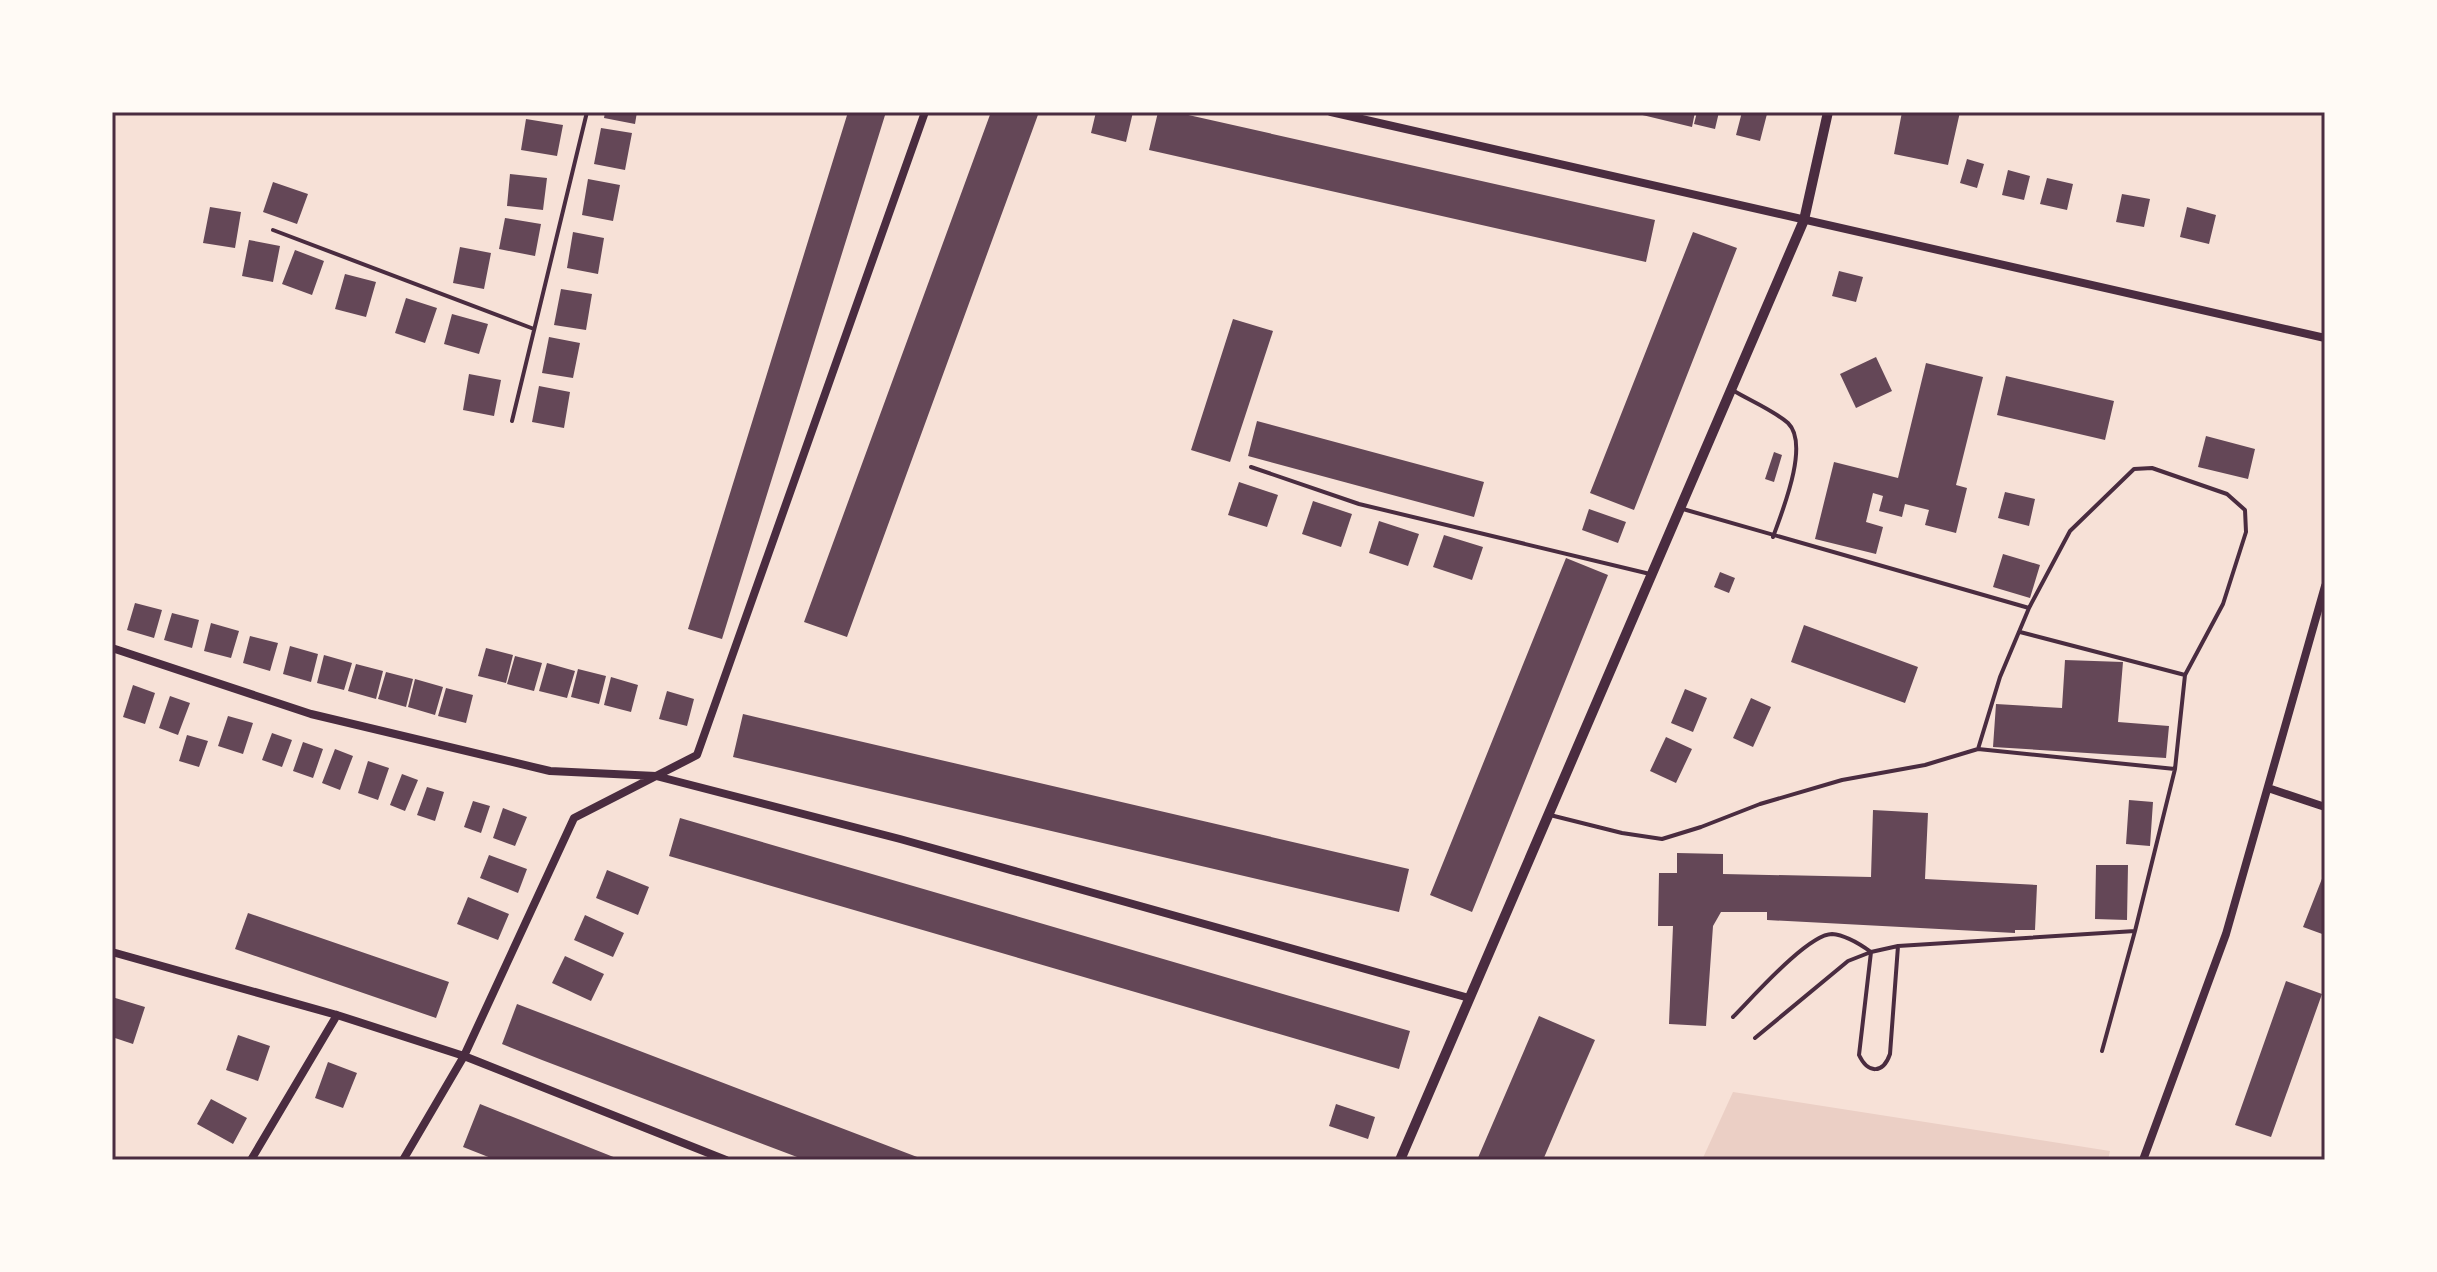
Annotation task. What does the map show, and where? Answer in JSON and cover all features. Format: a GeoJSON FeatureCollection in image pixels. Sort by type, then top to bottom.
{"type":"FeatureCollection","features":[{"type":"Feature","properties":{"kind":"street"},"geometry":{"type":"LineString","coordinates":[[403,1160],[464,1056],[574,818],[697,755],[925,112]]}},
{"type":"Feature","properties":{"kind":"street"},"geometry":{"type":"LineString","coordinates":[[1331,112],[2325,338]]}},
{"type":"Feature","properties":{"kind":"street"},"geometry":{"type":"LineString","coordinates":[[1400,1160],[1804,220],[1828,112]]}},
{"type":"Feature","properties":{"kind":"street"},"geometry":{"type":"LineString","coordinates":[[2143,1160],[2226,934],[2325,586]]}},
{"type":"Feature","properties":{"kind":"street"},"geometry":{"type":"LineString","coordinates":[[112,648],[311,714],[550,771],[656,776],[916,843],[1469,998]]}},
{"type":"Feature","properties":{"kind":"street"},"geometry":{"type":"LineString","coordinates":[[2268,788],[2325,807]]}},
{"type":"Feature","properties":{"kind":"street"},"geometry":{"type":"LineString","coordinates":[[112,952],[337,1015],[464,1056],[726,1160]]}},
{"type":"Feature","properties":{"kind":"street"},"geometry":{"type":"LineString","coordinates":[[251,1160],[337,1015]]}},
{"type":"Feature","properties":{"kind":"lane"},"geometry":{"type":"LineString","coordinates":[[512,421],[587,112]]}},
{"type":"Feature","properties":{"kind":"lane"},"geometry":{"type":"LineString","coordinates":[[273,230],[534,329]]}},
{"type":"Feature","properties":{"kind":"lane"},"geometry":{"type":"LineString","coordinates":[[1731,390],[1789,424],[1798,440],[1790,488],[1773,537]]}},
{"type":"Feature","properties":{"kind":"lane"},"geometry":{"type":"LineString","coordinates":[[1251,467],[1359,504],[1652,575]]}},
{"type":"Feature","properties":{"kind":"lane"},"geometry":{"type":"LineString","coordinates":[[1978,749],[2000,677],[2029,608],[2070,531],[2134,469],[2152,468],[2227,494],[2245,510],[2246,532],[2223,604],[2185,675],[2175,769],[2102,1051]]}},
{"type":"Feature","properties":{"kind":"lane"},"geometry":{"type":"LineString","coordinates":[[1680,509],[2029,608]]}},
{"type":"Feature","properties":{"kind":"lane"},"geometry":{"type":"LineString","coordinates":[[2020,632],[2185,675]]}},
{"type":"Feature","properties":{"kind":"lane"},"geometry":{"type":"LineString","coordinates":[[1549,815],[1622,833],[1662,839],[1760,804],[1829,784],[1925,765],[1978,749],[2175,769]]}},
{"type":"Feature","properties":{"kind":"lane"},"geometry":{"type":"LineString","coordinates":[[1755,1038],[1848,961],[1871,952],[1898,946],[2135,931]]}},
{"type":"Feature","properties":{"kind":"lane"},"geometry":{"type":"LineString","coordinates":[[1733,1017],[1809,942],[1830,934],[1857,942],[1871,952]]}},
{"type":"Feature","properties":{"kind":"lane"},"geometry":{"type":"LineString","coordinates":[[1871,952],[1859,1055],[1871,1069],[1879,1069],[1886,1065],[1890,1054],[1898,946]]}},
{"type":"Feature","properties":{"kind":"shaded area"},"geometry":{"type":"Polygon","coordinates":[[[1733,1092],[2110,1151],[2108,1160],[1702,1160],[1733,1092]]]}},
{"type":"Feature","properties":{"kind":"building"},"geometry":{"type":"Polygon","coordinates":[[[605,112],[637,112],[635,124],[604,118],[605,112]]]}},
{"type":"Feature","properties":{"kind":"building"},"geometry":{"type":"Polygon","coordinates":[[[848,112],[886,112],[722,639],[688,629],[848,112]]]}},
{"type":"Feature","properties":{"kind":"building"},"geometry":{"type":"Polygon","coordinates":[[[991,112],[1039,112],[847,637],[804,622],[991,112]]]}},
{"type":"Feature","properties":{"kind":"building"},"geometry":{"type":"Polygon","coordinates":[[[1096,112],[1133,112],[1126,142],[1091,133],[1096,112]]]}},
{"type":"Feature","properties":{"kind":"building"},"geometry":{"type":"Polygon","coordinates":[[[1158,112],[1175,112],[1655,220],[1646,262],[1149,150],[1158,112]]]}},
{"type":"Feature","properties":{"kind":"building"},"geometry":{"type":"Polygon","coordinates":[[[1630,112],[1695,112],[1692,127],[1630,112]]]}},
{"type":"Feature","properties":{"kind":"building"},"geometry":{"type":"Polygon","coordinates":[[[1697,112],[1719,112],[1715,129],[1694,124],[1697,112]]]}},
{"type":"Feature","properties":{"kind":"building"},"geometry":{"type":"Polygon","coordinates":[[[1742,112],[1767,114],[1760,141],[1736,135],[1742,112]]]}},
{"type":"Feature","properties":{"kind":"building"},"geometry":{"type":"Polygon","coordinates":[[[1902,112],[1960,112],[1948,165],[1894,154],[1902,112]]]}},
{"type":"Feature","properties":{"kind":"building"},"geometry":{"type":"Polygon","coordinates":[[[526,119],[563,125],[557,156],[521,150],[526,119]]]}},
{"type":"Feature","properties":{"kind":"building"},"geometry":{"type":"Polygon","coordinates":[[[601,128],[632,133],[625,170],[594,164],[601,128]]]}},
{"type":"Feature","properties":{"kind":"building"},"geometry":{"type":"Polygon","coordinates":[[[1967,159],[1984,164],[1977,188],[1960,183],[1967,159]]]}},
{"type":"Feature","properties":{"kind":"building"},"geometry":{"type":"Polygon","coordinates":[[[2008,170],[2030,176],[2024,200],[2002,195],[2008,170]]]}},
{"type":"Feature","properties":{"kind":"building"},"geometry":{"type":"Polygon","coordinates":[[[510,174],[547,178],[543,210],[507,206],[510,174]]]}},
{"type":"Feature","properties":{"kind":"building"},"geometry":{"type":"Polygon","coordinates":[[[2047,178],[2073,184],[2067,210],[2040,204],[2047,178]]]}},
{"type":"Feature","properties":{"kind":"building"},"geometry":{"type":"Polygon","coordinates":[[[588,179],[620,185],[613,221],[582,215],[588,179]]]}},
{"type":"Feature","properties":{"kind":"building"},"geometry":{"type":"Polygon","coordinates":[[[273,182],[308,194],[297,224],[263,212],[273,182]]]}},
{"type":"Feature","properties":{"kind":"building"},"geometry":{"type":"Polygon","coordinates":[[[2122,194],[2150,199],[2144,227],[2116,222],[2122,194]]]}},
{"type":"Feature","properties":{"kind":"building"},"geometry":{"type":"Polygon","coordinates":[[[210,207],[241,212],[235,248],[203,243],[210,207]]]}},
{"type":"Feature","properties":{"kind":"building"},"geometry":{"type":"Polygon","coordinates":[[[2187,207],[2216,215],[2209,244],[2180,237],[2187,207]]]}},
{"type":"Feature","properties":{"kind":"building"},"geometry":{"type":"Polygon","coordinates":[[[505,218],[541,224],[535,256],[499,249],[505,218]]]}},
{"type":"Feature","properties":{"kind":"building"},"geometry":{"type":"Polygon","coordinates":[[[573,232],[604,238],[598,274],[567,268],[573,232]]]}},
{"type":"Feature","properties":{"kind":"building"},"geometry":{"type":"Polygon","coordinates":[[[1693,232],[1737,248],[1634,510],[1590,493],[1693,232]]]}},
{"type":"Feature","properties":{"kind":"building"},"geometry":{"type":"Polygon","coordinates":[[[249,240],[280,246],[273,282],[242,276],[249,240]]]}},
{"type":"Feature","properties":{"kind":"building"},"geometry":{"type":"Polygon","coordinates":[[[460,247],[491,253],[484,289],[453,283],[460,247]]]}},
{"type":"Feature","properties":{"kind":"building"},"geometry":{"type":"Polygon","coordinates":[[[295,250],[324,261],[312,295],[282,284],[295,250]]]}},
{"type":"Feature","properties":{"kind":"building"},"geometry":{"type":"Polygon","coordinates":[[[1839,271],[1863,277],[1856,302],[1832,296],[1839,271]]]}},
{"type":"Feature","properties":{"kind":"building"},"geometry":{"type":"Polygon","coordinates":[[[345,274],[376,282],[366,317],[335,309],[345,274]]]}},
{"type":"Feature","properties":{"kind":"building"},"geometry":{"type":"Polygon","coordinates":[[[561,289],[592,294],[586,330],[554,325],[561,289]]]}},
{"type":"Feature","properties":{"kind":"building"},"geometry":{"type":"Polygon","coordinates":[[[406,298],[437,308],[425,343],[395,333],[406,298]]]}},
{"type":"Feature","properties":{"kind":"building"},"geometry":{"type":"Polygon","coordinates":[[[452,314],[488,324],[479,354],[444,344],[452,314]]]}},
{"type":"Feature","properties":{"kind":"building"},"geometry":{"type":"Polygon","coordinates":[[[1233,319],[1273,331],[1230,462],[1191,450],[1233,319]]]}},
{"type":"Feature","properties":{"kind":"building"},"geometry":{"type":"Polygon","coordinates":[[[549,337],[580,343],[573,378],[542,373],[549,337]]]}},
{"type":"Feature","properties":{"kind":"building"},"geometry":{"type":"Polygon","coordinates":[[[1876,357],[1892,391],[1856,408],[1840,374],[1876,357]]]}},
{"type":"Feature","properties":{"kind":"building"},"geometry":{"type":"Polygon","coordinates":[[[1926,363],[1983,377],[1956,485],[1967,488],[1956,533],[1925,525],[1929,510],[1905,504],[1902,517],[1879,511],[1883,496],[1873,493],[1866,522],[1883,527],[1876,554],[1815,539],[1834,462],[1898,478],[1926,363]]]}},
{"type":"Feature","properties":{"kind":"building"},"geometry":{"type":"Polygon","coordinates":[[[469,374],[501,380],[494,416],[463,410],[469,374]]]}},
{"type":"Feature","properties":{"kind":"building"},"geometry":{"type":"Polygon","coordinates":[[[2006,376],[2114,401],[2105,440],[1997,415],[2006,376]]]}},
{"type":"Feature","properties":{"kind":"building"},"geometry":{"type":"Polygon","coordinates":[[[539,386],[570,392],[564,428],[532,422],[539,386]]]}},
{"type":"Feature","properties":{"kind":"building"},"geometry":{"type":"Polygon","coordinates":[[[1257,421],[1484,482],[1474,517],[1248,456],[1257,421]]]}},
{"type":"Feature","properties":{"kind":"building"},"geometry":{"type":"Polygon","coordinates":[[[2206,436],[2255,449],[2248,479],[2198,467],[2206,436]]]}},
{"type":"Feature","properties":{"kind":"building"},"geometry":{"type":"Polygon","coordinates":[[[1774,452],[1782,455],[1774,482],[1765,479],[1774,452]]]}},
{"type":"Feature","properties":{"kind":"building"},"geometry":{"type":"Polygon","coordinates":[[[1239,482],[1278,495],[1267,527],[1228,515],[1239,482]]]}},
{"type":"Feature","properties":{"kind":"building"},"geometry":{"type":"Polygon","coordinates":[[[2005,492],[2035,499],[2029,526],[1998,518],[2005,492]]]}},
{"type":"Feature","properties":{"kind":"building"},"geometry":{"type":"Polygon","coordinates":[[[1313,501],[1352,514],[1341,547],[1302,534],[1313,501]]]}},
{"type":"Feature","properties":{"kind":"building"},"geometry":{"type":"Polygon","coordinates":[[[1589,509],[1626,522],[1618,543],[1582,530],[1589,509]]]}},
{"type":"Feature","properties":{"kind":"building"},"geometry":{"type":"Polygon","coordinates":[[[1379,521],[1419,534],[1408,566],[1369,553],[1379,521]]]}},
{"type":"Feature","properties":{"kind":"building"},"geometry":{"type":"Polygon","coordinates":[[[1444,535],[1483,547],[1472,580],[1433,567],[1444,535]]]}},
{"type":"Feature","properties":{"kind":"building"},"geometry":{"type":"Polygon","coordinates":[[[2003,554],[2040,565],[2030,598],[1993,587],[2003,554]]]}},
{"type":"Feature","properties":{"kind":"building"},"geometry":{"type":"Polygon","coordinates":[[[1566,558],[1608,575],[1472,912],[1430,895],[1566,558]]]}},
{"type":"Feature","properties":{"kind":"building"},"geometry":{"type":"Polygon","coordinates":[[[1720,572],[1735,578],[1729,593],[1714,587],[1720,572]]]}},
{"type":"Feature","properties":{"kind":"building"},"geometry":{"type":"Polygon","coordinates":[[[135,603],[162,610],[154,638],[127,630],[135,603]]]}},
{"type":"Feature","properties":{"kind":"building"},"geometry":{"type":"Polygon","coordinates":[[[172,613],[199,620],[192,648],[164,640],[172,613]]]}},
{"type":"Feature","properties":{"kind":"building"},"geometry":{"type":"Polygon","coordinates":[[[211,623],[239,631],[231,658],[204,651],[211,623]]]}},
{"type":"Feature","properties":{"kind":"building"},"geometry":{"type":"Polygon","coordinates":[[[1804,625],[1918,667],[1905,703],[1791,662],[1804,625]]]}},
{"type":"Feature","properties":{"kind":"building"},"geometry":{"type":"Polygon","coordinates":[[[250,636],[278,643],[270,671],[243,663],[250,636]]]}},
{"type":"Feature","properties":{"kind":"building"},"geometry":{"type":"Polygon","coordinates":[[[290,646],[318,654],[311,682],[283,674],[290,646]]]}},
{"type":"Feature","properties":{"kind":"building"},"geometry":{"type":"Polygon","coordinates":[[[486,648],[513,655],[506,683],[478,676],[486,648]]]}},
{"type":"Feature","properties":{"kind":"building"},"geometry":{"type":"Polygon","coordinates":[[[324,655],[352,663],[344,690],[317,683],[324,655]]]}},
{"type":"Feature","properties":{"kind":"building"},"geometry":{"type":"Polygon","coordinates":[[[515,656],[542,663],[534,691],[507,684],[515,656]]]}},
{"type":"Feature","properties":{"kind":"building"},"geometry":{"type":"Polygon","coordinates":[[[2065,660],[2123,662],[2118,722],[2169,726],[2166,758],[1993,747],[1996,704],[2062,708],[2065,660]]]}},
{"type":"Feature","properties":{"kind":"building"},"geometry":{"type":"Polygon","coordinates":[[[547,663],[575,671],[567,698],[539,691],[547,663]]]}},
{"type":"Feature","properties":{"kind":"building"},"geometry":{"type":"Polygon","coordinates":[[[356,664],[383,671],[376,699],[348,691],[356,664]]]}},
{"type":"Feature","properties":{"kind":"building"},"geometry":{"type":"Polygon","coordinates":[[[578,669],[606,676],[599,704],[571,697],[578,669]]]}},
{"type":"Feature","properties":{"kind":"building"},"geometry":{"type":"Polygon","coordinates":[[[386,672],[413,679],[406,707],[378,699],[386,672]]]}},
{"type":"Feature","properties":{"kind":"building"},"geometry":{"type":"Polygon","coordinates":[[[611,677],[638,685],[631,712],[604,705],[611,677]]]}},
{"type":"Feature","properties":{"kind":"building"},"geometry":{"type":"Polygon","coordinates":[[[415,679],[443,687],[435,715],[408,707],[415,679]]]}},
{"type":"Feature","properties":{"kind":"building"},"geometry":{"type":"Polygon","coordinates":[[[133,685],[155,693],[145,724],[123,717],[133,685]]]}},
{"type":"Feature","properties":{"kind":"building"},"geometry":{"type":"Polygon","coordinates":[[[446,688],[473,695],[466,723],[438,716],[446,688]]]}},
{"type":"Feature","properties":{"kind":"building"},"geometry":{"type":"Polygon","coordinates":[[[1685,689],[1707,698],[1693,732],[1671,723],[1685,689]]]}},
{"type":"Feature","properties":{"kind":"building"},"geometry":{"type":"Polygon","coordinates":[[[667,691],[694,699],[687,726],[659,719],[667,691]]]}},
{"type":"Feature","properties":{"kind":"building"},"geometry":{"type":"Polygon","coordinates":[[[170,696],[190,703],[178,735],[159,728],[170,696]]]}},
{"type":"Feature","properties":{"kind":"building"},"geometry":{"type":"Polygon","coordinates":[[[1751,698],[1771,707],[1753,747],[1733,738],[1751,698]]]}},
{"type":"Feature","properties":{"kind":"building"},"geometry":{"type":"Polygon","coordinates":[[[743,714],[1409,869],[1399,912],[733,757],[743,714]]]}},
{"type":"Feature","properties":{"kind":"building"},"geometry":{"type":"Polygon","coordinates":[[[228,716],[253,723],[243,754],[218,746],[228,716]]]}},
{"type":"Feature","properties":{"kind":"building"},"geometry":{"type":"Polygon","coordinates":[[[272,733],[292,740],[282,767],[262,760],[272,733]]]}},
{"type":"Feature","properties":{"kind":"building"},"geometry":{"type":"Polygon","coordinates":[[[187,735],[208,741],[199,767],[179,761],[187,735]]]}},
{"type":"Feature","properties":{"kind":"building"},"geometry":{"type":"Polygon","coordinates":[[[1666,737],[1692,749],[1676,783],[1650,771],[1666,737]]]}},
{"type":"Feature","properties":{"kind":"building"},"geometry":{"type":"Polygon","coordinates":[[[303,742],[323,749],[313,778],[293,771],[303,742]]]}},
{"type":"Feature","properties":{"kind":"building"},"geometry":{"type":"Polygon","coordinates":[[[335,749],[353,756],[340,790],[322,783],[335,749]]]}},
{"type":"Feature","properties":{"kind":"building"},"geometry":{"type":"Polygon","coordinates":[[[368,761],[389,768],[378,800],[358,793],[368,761]]]}},
{"type":"Feature","properties":{"kind":"building"},"geometry":{"type":"Polygon","coordinates":[[[402,774],[418,780],[405,811],[390,805],[402,774]]]}},
{"type":"Feature","properties":{"kind":"building"},"geometry":{"type":"Polygon","coordinates":[[[427,787],[444,792],[435,821],[417,815],[427,787]]]}},
{"type":"Feature","properties":{"kind":"building"},"geometry":{"type":"Polygon","coordinates":[[[2129,800],[2153,802],[2150,846],[2126,844],[2129,800]]]}},
{"type":"Feature","properties":{"kind":"building"},"geometry":{"type":"Polygon","coordinates":[[[473,801],[490,806],[481,833],[464,827],[473,801]]]}},
{"type":"Feature","properties":{"kind":"building"},"geometry":{"type":"Polygon","coordinates":[[[503,808],[527,817],[515,846],[493,838],[503,808]]]}},
{"type":"Feature","properties":{"kind":"building"},"geometry":{"type":"Polygon","coordinates":[[[1873,810],[1928,813],[1925,879],[2037,885],[2035,930],[2015,930],[2015,933],[1767,920],[1767,912],[1721,912],[1713,926],[1706,1026],[1669,1024],[1673,926],[1658,926],[1659,873],[1677,873],[1677,853],[1723,854],[1723,874],[1871,877],[1873,810]]]}},
{"type":"Feature","properties":{"kind":"building"},"geometry":{"type":"Polygon","coordinates":[[[680,818],[1410,1031],[1399,1069],[669,856],[680,818]]]}},
{"type":"Feature","properties":{"kind":"building"},"geometry":{"type":"Polygon","coordinates":[[[489,855],[527,869],[518,893],[480,878],[489,855]]]}},
{"type":"Feature","properties":{"kind":"building"},"geometry":{"type":"Polygon","coordinates":[[[2096,865],[2128,865],[2127,920],[2095,919],[2096,865]]]}},
{"type":"Feature","properties":{"kind":"building"},"geometry":{"type":"Polygon","coordinates":[[[607,870],[649,887],[638,915],[596,898],[607,870]]]}},
{"type":"Feature","properties":{"kind":"building"},"geometry":{"type":"Polygon","coordinates":[[[2325,871],[2325,935],[2303,927],[2325,871]]]}},
{"type":"Feature","properties":{"kind":"building"},"geometry":{"type":"Polygon","coordinates":[[[468,897],[509,914],[498,940],[457,924],[468,897]]]}},
{"type":"Feature","properties":{"kind":"building"},"geometry":{"type":"Polygon","coordinates":[[[248,913],[449,982],[436,1018],[235,949],[248,913]]]}},
{"type":"Feature","properties":{"kind":"building"},"geometry":{"type":"Polygon","coordinates":[[[585,915],[624,933],[613,957],[574,940],[585,915]]]}},
{"type":"Feature","properties":{"kind":"building"},"geometry":{"type":"Polygon","coordinates":[[[565,956],[604,974],[591,1001],[552,983],[565,956]]]}},
{"type":"Feature","properties":{"kind":"building"},"geometry":{"type":"Polygon","coordinates":[[[2286,981],[2322,994],[2271,1137],[2235,1125],[2286,981]]]}},
{"type":"Feature","properties":{"kind":"building"},"geometry":{"type":"Polygon","coordinates":[[[112,997],[145,1007],[133,1044],[112,1037],[112,997]]]}},
{"type":"Feature","properties":{"kind":"building"},"geometry":{"type":"Polygon","coordinates":[[[517,1004],[925,1160],[805,1160],[542,1060],[502,1044],[517,1004]]]}},
{"type":"Feature","properties":{"kind":"building"},"geometry":{"type":"Polygon","coordinates":[[[1539,1016],[1595,1040],[1543,1160],[1477,1160],[1539,1016]]]}},
{"type":"Feature","properties":{"kind":"building"},"geometry":{"type":"Polygon","coordinates":[[[238,1035],[270,1046],[258,1081],[226,1070],[238,1035]]]}},
{"type":"Feature","properties":{"kind":"building"},"geometry":{"type":"Polygon","coordinates":[[[328,1062],[357,1073],[343,1108],[315,1098],[328,1062]]]}},
{"type":"Feature","properties":{"kind":"building"},"geometry":{"type":"Polygon","coordinates":[[[211,1099],[247,1118],[233,1144],[197,1124],[211,1099]]]}},
{"type":"Feature","properties":{"kind":"building"},"geometry":{"type":"Polygon","coordinates":[[[480,1104],[621,1160],[496,1160],[463,1147],[480,1104]]]}},
{"type":"Feature","properties":{"kind":"building"},"geometry":{"type":"Polygon","coordinates":[[[1336,1104],[1375,1117],[1368,1139],[1329,1126],[1336,1104]]]}}]}
